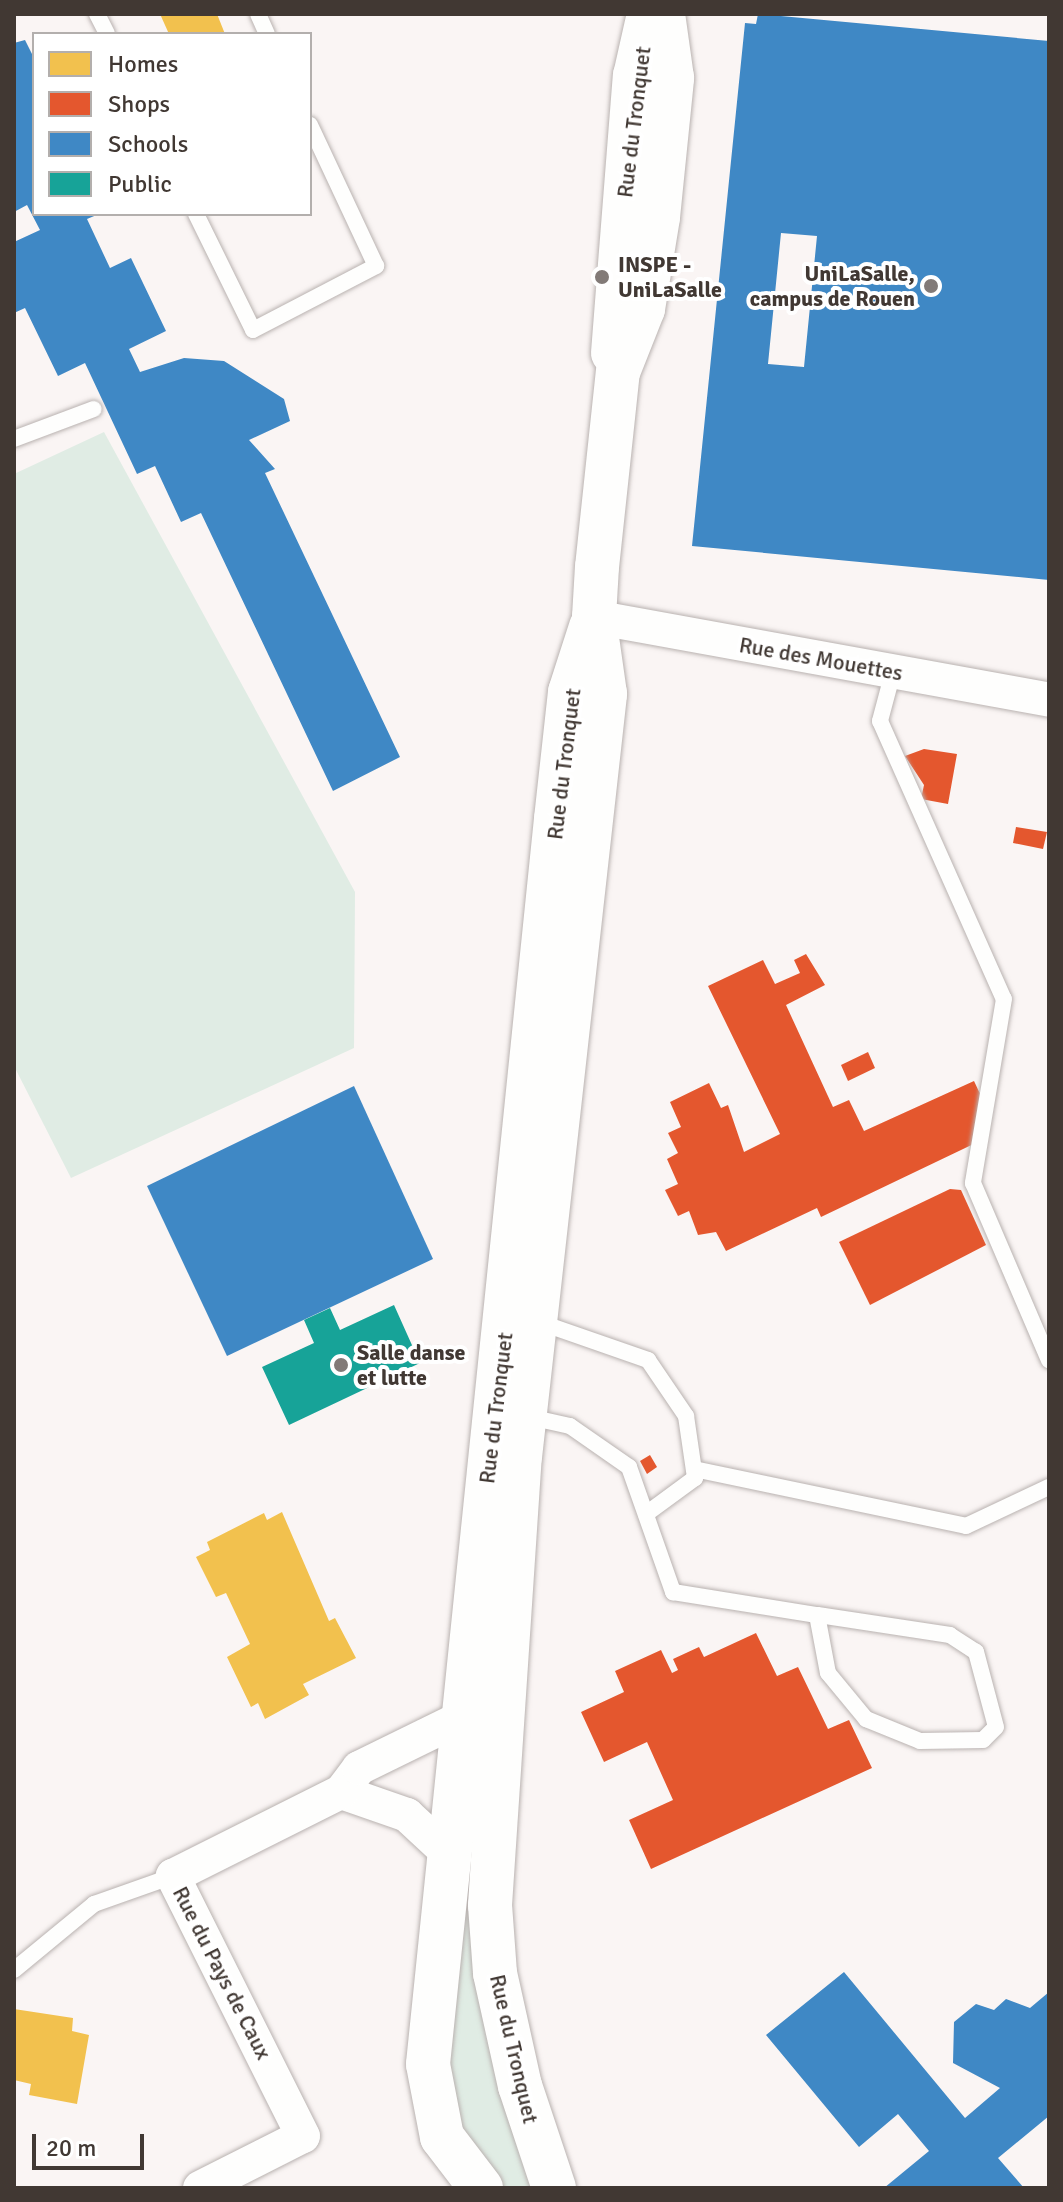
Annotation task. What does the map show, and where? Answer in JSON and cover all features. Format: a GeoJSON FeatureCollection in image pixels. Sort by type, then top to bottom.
{"type":"FeatureCollection","features":[{"type":"Feature","properties":{"kind":"street","name":"Rue du Tronquet"},"geometry":{"type":"LineString","coordinates":[[618,372],[610,339],[635,76],[649,14]]}},
{"type":"Feature","properties":{"kind":"street","name":"Rue du Tronquet"},"geometry":{"type":"LineString","coordinates":[[481,2188],[442,2137],[428,2088],[463,1717],[511,1414],[605,694],[594,617],[618,372],[643,309],[658,217],[672,78],[663,14]]}},
{"type":"Feature","properties":{"kind":"street","name":"Rue des Mouettes"},"geometry":{"type":"LineString","coordinates":[[594,617],[1049,700]]}},
{"type":"Feature","properties":{"kind":"street","name":"Rue du Tronquet"},"geometry":{"type":"LineString","coordinates":[[511,1414],[490,1905],[495,1973],[517,2072],[554,2188]]}},
{"type":"Feature","properties":{"kind":"street","name":"Rue du Pays de Caux"},"geometry":{"type":"LineString","coordinates":[[200,2188],[303,2136],[173,1876],[341,1792],[359,1768],[463,1717]]}},
{"type":"Feature","properties":{"kind":"street"},"geometry":{"type":"LineString","coordinates":[[341,1792],[407,1815],[449,1854]]}},
{"type":"Feature","properties":{"kind":"lane"},"geometry":{"type":"LineString","coordinates":[[97,14],[106,32]]}},
{"type":"Feature","properties":{"kind":"lane"},"geometry":{"type":"LineString","coordinates":[[197,216],[253,330],[376,266],[312,129]]}},
{"type":"Feature","properties":{"kind":"lane"},"geometry":{"type":"LineString","coordinates":[[14,439],[94,409]]}},
{"type":"Feature","properties":{"kind":"lane"},"geometry":{"type":"LineString","coordinates":[[893,672],[880,721],[1004,999],[973,1183],[1049,1360]]}},
{"type":"Feature","properties":{"kind":"lane"},"geometry":{"type":"LineString","coordinates":[[522,1317],[648,1360],[686,1416],[695,1478],[646,1514]]}},
{"type":"Feature","properties":{"kind":"lane"},"geometry":{"type":"LineString","coordinates":[[511,1414],[570,1426],[629,1467],[673,1592],[950,1635],[976,1652],[996,1727],[983,1740],[920,1741],[866,1719],[828,1673],[817,1615]]}},
{"type":"Feature","properties":{"kind":"lane"},"geometry":{"type":"LineString","coordinates":[[694,1469],[966,1526],[1049,1487]]}},
{"type":"Feature","properties":{"kind":"lane"},"geometry":{"type":"LineString","coordinates":[[14,1970],[73,1917],[173,1876]]}},
{"type":"Feature","properties":{"kind":"shaded area"},"geometry":{"type":"Polygon","coordinates":[[[104,432],[355,892],[354,1048],[71,1178],[14,1066],[14,474],[104,432]]]}},
{"type":"Feature","properties":{"kind":"shaded area"},"geometry":{"type":"Polygon","coordinates":[[[501,1465],[474,1884],[540,2188],[502,2188],[473,2152],[451,2110],[445,2066],[501,1465]]]}},
{"type":"Feature","properties":{"kind":"building: Homes"},"geometry":{"type":"Polygon","coordinates":[[[160,14],[217,14],[224,32],[168,32],[160,14]]]}},
{"type":"Feature","properties":{"kind":"building: Homes"},"geometry":{"type":"Polygon","coordinates":[[[282,1512],[329,1621],[335,1618],[356,1658],[303,1684],[309,1695],[265,1719],[258,1703],[251,1707],[227,1657],[250,1644],[226,1593],[216,1597],[196,1557],[210,1550],[207,1542],[264,1513],[267,1520],[282,1512]]]}},
{"type":"Feature","properties":{"kind":"building: Homes"},"geometry":{"type":"Polygon","coordinates":[[[14,2009],[73,2018],[72,2031],[89,2035],[77,2104],[29,2095],[31,2084],[14,2080],[14,2009]]]}},
{"type":"Feature","properties":{"kind":"building: Shops"},"geometry":{"type":"Polygon","coordinates":[[[924,749],[957,754],[948,804],[921,799],[924,785],[905,756],[924,749]]]}},
{"type":"Feature","properties":{"kind":"building: Shops"},"geometry":{"type":"Polygon","coordinates":[[[1016,827],[1047,832],[1043,849],[1013,843],[1016,827]]]}},
{"type":"Feature","properties":{"kind":"building: Shops"},"geometry":{"type":"Polygon","coordinates":[[[806,954],[825,985],[786,1005],[833,1107],[849,1100],[864,1131],[974,1081],[990,1115],[984,1139],[821,1217],[817,1208],[726,1251],[716,1232],[698,1235],[689,1211],[678,1216],[665,1190],[678,1184],[667,1159],[678,1153],[668,1133],[681,1127],[670,1102],[709,1083],[721,1108],[728,1105],[744,1152],[780,1134],[708,986],[763,960],[775,984],[800,973],[794,960],[806,954]]]}},
{"type":"Feature","properties":{"kind":"building: Shops"},"geometry":{"type":"Polygon","coordinates":[[[868,1052],[875,1068],[848,1081],[841,1065],[868,1052]]]}},
{"type":"Feature","properties":{"kind":"building: Shops"},"geometry":{"type":"Polygon","coordinates":[[[950,1189],[961,1190],[986,1245],[870,1305],[839,1242],[950,1189]]]}},
{"type":"Feature","properties":{"kind":"building: Shops"},"geometry":{"type":"Polygon","coordinates":[[[650,1455],[657,1467],[647,1474],[640,1461],[650,1455]]]}},
{"type":"Feature","properties":{"kind":"building: Shops"},"geometry":{"type":"Polygon","coordinates":[[[756,1633],[777,1676],[798,1667],[828,1729],[849,1720],[872,1768],[651,1869],[629,1820],[673,1800],[647,1742],[604,1762],[581,1712],[624,1692],[615,1671],[661,1650],[672,1673],[678,1670],[673,1659],[699,1647],[704,1657],[756,1633]]]}},
{"type":"Feature","properties":{"kind":"building: Schools","name":"UniLaSalle, campus de Rouen"},"geometry":{"type":"Polygon","coordinates":[[[758,14],[1049,41],[1049,580],[692,546],[745,23],[756,24],[758,14]],[[781,233],[768,364],[804,367],[817,236],[781,233]]]}},
{"type":"Feature","properties":{"kind":"building: Schools"},"geometry":{"type":"Polygon","coordinates":[[[25,40],[32,54],[32,215],[27,205],[14,212],[14,43],[25,40]]]}},
{"type":"Feature","properties":{"kind":"building: Schools"},"geometry":{"type":"Polygon","coordinates":[[[33,216],[94,216],[87,219],[110,268],[131,258],[166,331],[129,349],[140,372],[184,358],[224,361],[284,399],[290,421],[249,440],[275,469],[265,473],[400,757],[333,791],[201,513],[181,522],[155,466],[137,474],[85,363],[58,376],[25,308],[14,313],[14,242],[40,230],[33,216]]]}},
{"type":"Feature","properties":{"kind":"building: Schools"},"geometry":{"type":"Polygon","coordinates":[[[354,1086],[433,1259],[227,1356],[147,1186],[354,1086]]]}},
{"type":"Feature","properties":{"kind":"building: Schools"},"geometry":{"type":"Polygon","coordinates":[[[844,1972],[965,2118],[1000,2088],[953,2063],[954,2022],[976,2004],[994,2010],[1006,1999],[1030,2008],[1049,1992],[1049,2116],[998,2158],[1024,2188],[884,2188],[929,2151],[898,2114],[859,2147],[766,2035],[844,1972]]]}},
{"type":"Feature","properties":{"kind":"building: Public","name":"Salle danse et lutte"},"geometry":{"type":"Polygon","coordinates":[[[394,1305],[420,1363],[289,1425],[262,1367],[314,1343],[304,1320],[330,1308],[340,1330],[394,1305]]]}},
{"type":"Feature","properties":{"kind":"place","name":"INSPE - UniLaSalle"},"geometry":{"type":"Point","coordinates":[602,277]}},
{"type":"Feature","properties":{"kind":"place","name":"UniLaSalle, campus de Rouen"},"geometry":{"type":"Point","coordinates":[931,286]}},
{"type":"Feature","properties":{"kind":"place","name":"Salle danse et lutte"},"geometry":{"type":"Point","coordinates":[341,1365]}}]}
